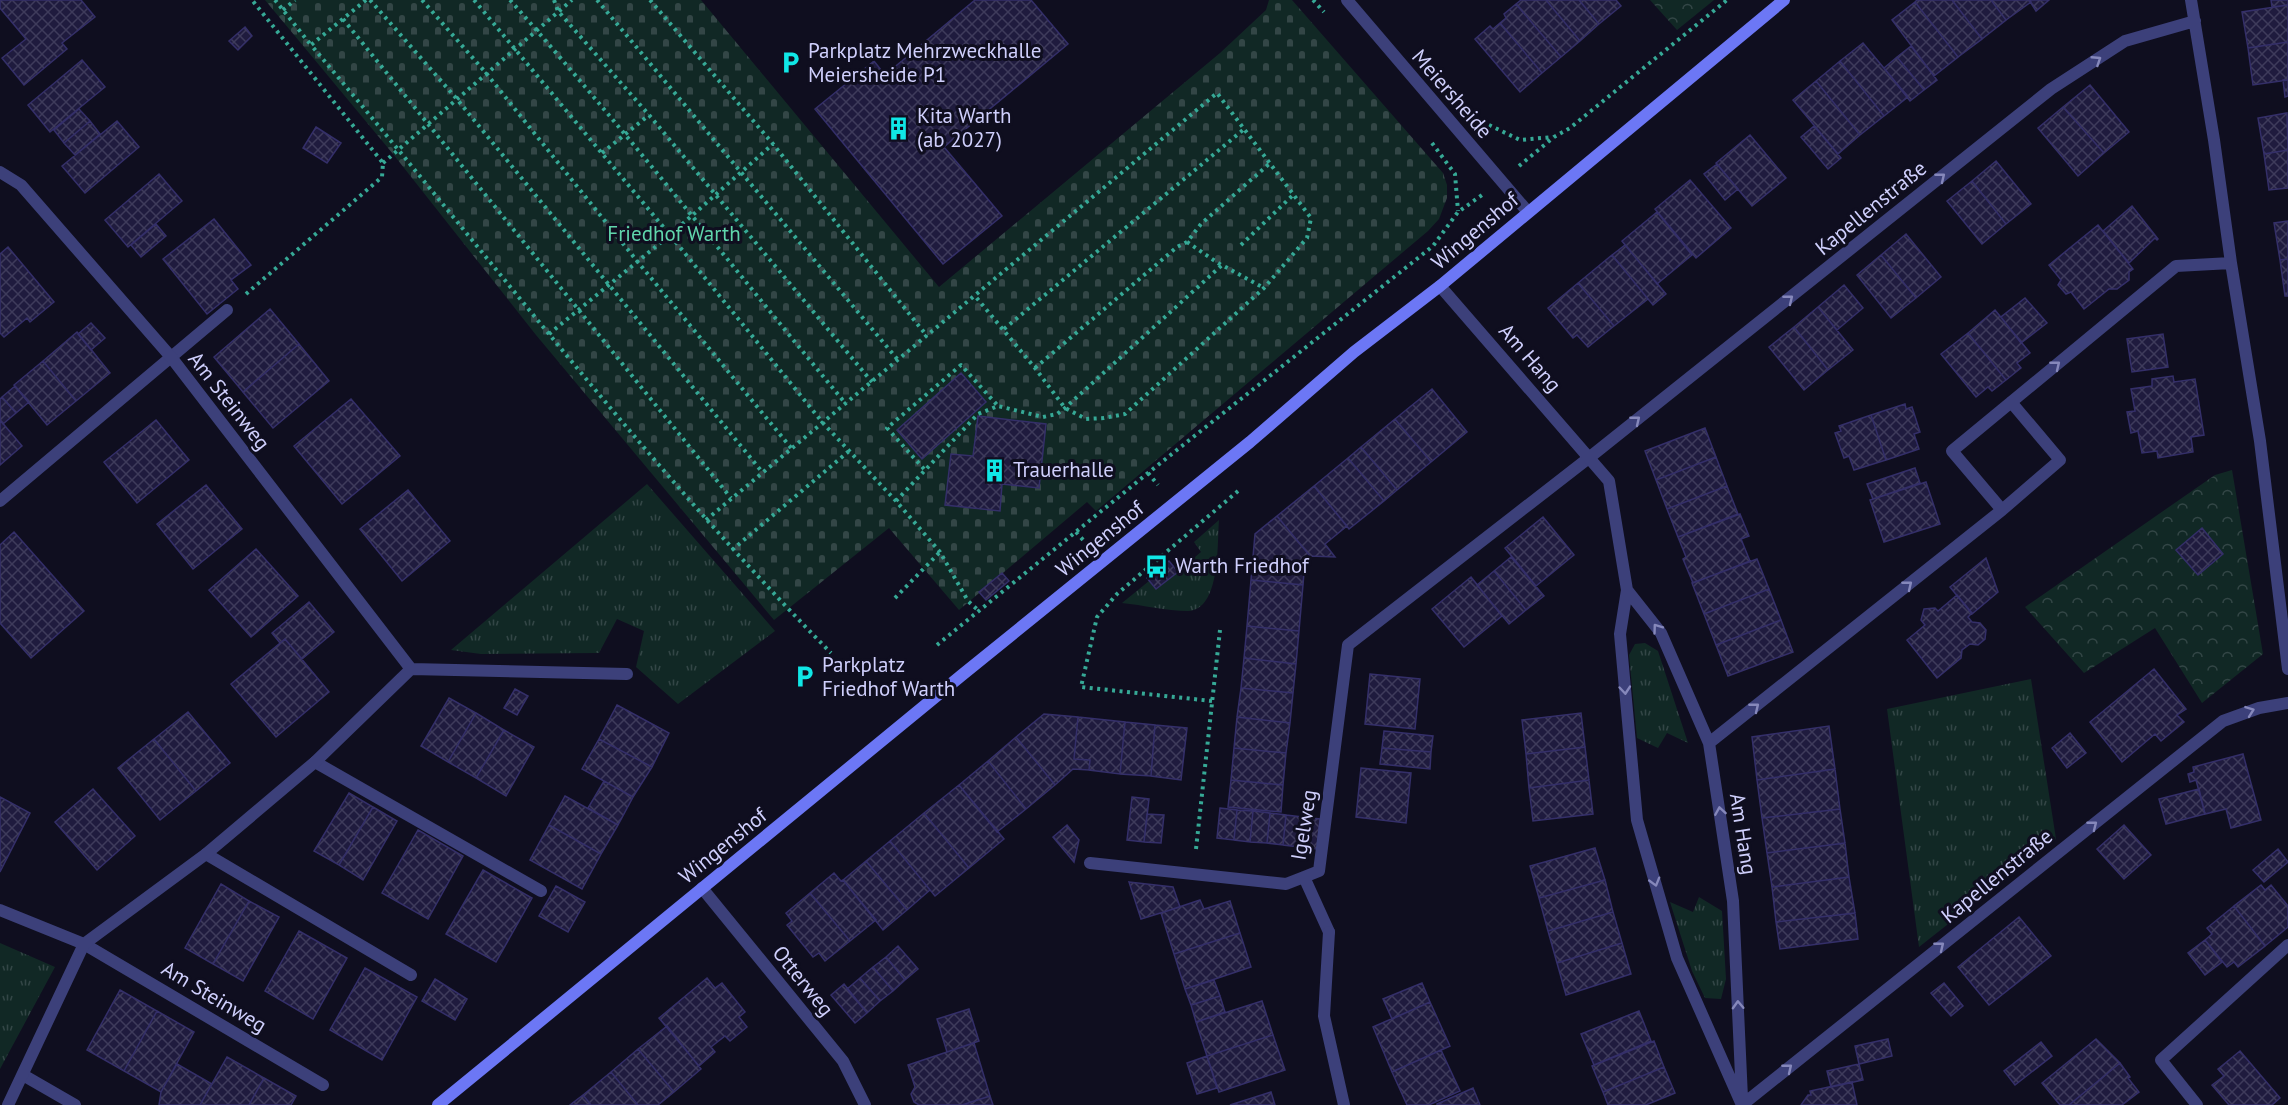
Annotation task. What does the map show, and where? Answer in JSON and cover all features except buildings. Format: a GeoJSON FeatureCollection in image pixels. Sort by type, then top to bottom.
{"type":"FeatureCollection","features":[{"type":"Feature","properties":{"kind":"main road","name":"Wingenshof"},"geometry":{"type":"LineString","coordinates":[[438,1105],[1250,442],[1354,352],[1440,286],[1784,0]]}},
{"type":"Feature","properties":{"kind":"street","name":"Meiersheide"},"geometry":{"type":"LineString","coordinates":[[1347,0],[1528,212]]}},
{"type":"Feature","properties":{"kind":"street"},"geometry":{"type":"LineString","coordinates":[[2191,0],[2260,441],[2288,669]]}},
{"type":"Feature","properties":{"kind":"street","name":"Kapellenstraße"},"geometry":{"type":"LineString","coordinates":[[1590,457],[2051,89],[2125,41],[2194,21]]}},
{"type":"Feature","properties":{"kind":"street","name":"Am Steinweg"},"geometry":{"type":"LineString","coordinates":[[0,172],[21,185],[171,357],[411,669]]}},
{"type":"Feature","properties":{"kind":"street"},"geometry":{"type":"LineString","coordinates":[[2002,510],[1952,451],[2176,266],[2231,263]]}},
{"type":"Feature","properties":{"kind":"street","name":"Am Hang"},"geometry":{"type":"LineString","coordinates":[[1440,286],[1610,481],[1627,590],[1620,634],[1636,820],[1677,958],[1742,1105],[1733,901],[1709,743],[1661,633],[1627,590]]}},
{"type":"Feature","properties":{"kind":"street"},"geometry":{"type":"LineString","coordinates":[[0,501],[227,310]]}},
{"type":"Feature","properties":{"kind":"street"},"geometry":{"type":"LineString","coordinates":[[1709,743],[2002,510],[2060,460],[2011,402]]}},
{"type":"Feature","properties":{"kind":"street","name":"Igelweg"},"geometry":{"type":"LineString","coordinates":[[1344,1105],[1324,1016],[1329,932],[1304,877],[1319,871],[1348,645],[1590,457]]}},
{"type":"Feature","properties":{"kind":"street"},"geometry":{"type":"LineString","coordinates":[[8,1105],[84,944],[206,854],[315,762],[411,669],[627,674]]}},
{"type":"Feature","properties":{"kind":"street","name":"Kapellenstraße"},"geometry":{"type":"LineString","coordinates":[[1743,1105],[2223,721],[2259,708],[2288,703]]}},
{"type":"Feature","properties":{"kind":"street"},"geometry":{"type":"LineString","coordinates":[[315,762],[541,891]]}},
{"type":"Feature","properties":{"kind":"street"},"geometry":{"type":"LineString","coordinates":[[206,854],[411,975]]}},
{"type":"Feature","properties":{"kind":"street"},"geometry":{"type":"LineString","coordinates":[[1090,863],[1286,884],[1304,877]]}},
{"type":"Feature","properties":{"kind":"street","name":"Otterweg"},"geometry":{"type":"LineString","coordinates":[[702,888],[843,1061],[865,1105]]}},
{"type":"Feature","properties":{"kind":"street","name":"Am Steinweg"},"geometry":{"type":"LineString","coordinates":[[0,910],[84,944],[323,1085]]}},
{"type":"Feature","properties":{"kind":"street"},"geometry":{"type":"LineString","coordinates":[[2197,1105],[2161,1060],[2288,945]]}},
{"type":"Feature","properties":{"kind":"street"},"geometry":{"type":"LineString","coordinates":[[23,1075],[75,1105]]}},
{"type":"Feature","properties":{"kind":"path"},"geometry":{"type":"LineString","coordinates":[[227,310],[382,177],[382,163],[252,0]]}},
{"type":"Feature","properties":{"kind":"path"},"geometry":{"type":"LineString","coordinates":[[275,0],[399,148],[549,334],[706,520],[831,653]]}},
{"type":"Feature","properties":{"kind":"path"},"geometry":{"type":"LineString","coordinates":[[283,10],[295,0]]}},
{"type":"Feature","properties":{"kind":"path"},"geometry":{"type":"LineString","coordinates":[[311,45],[368,0],[456,98],[763,473]]}},
{"type":"Feature","properties":{"kind":"path"},"geometry":{"type":"LineString","coordinates":[[422,0],[486,73],[792,449]]}},
{"type":"Feature","properties":{"kind":"path"},"geometry":{"type":"LineString","coordinates":[[474,0],[823,423],[940,552],[968,601],[979,612]]}},
{"type":"Feature","properties":{"kind":"path"},"geometry":{"type":"LineString","coordinates":[[510,0],[626,134],[690,217],[846,404]]}},
{"type":"Feature","properties":{"kind":"path"},"geometry":{"type":"LineString","coordinates":[[554,0],[558,11],[649,115],[872,382]]}},
{"type":"Feature","properties":{"kind":"path"},"geometry":{"type":"LineString","coordinates":[[382,163],[572,0]]}},
{"type":"Feature","properties":{"kind":"path"},"geometry":{"type":"LineString","coordinates":[[597,0],[898,360]]}},
{"type":"Feature","properties":{"kind":"path"},"geometry":{"type":"LineString","coordinates":[[650,0],[773,144],[927,336]]}},
{"type":"Feature","properties":{"kind":"path"},"geometry":{"type":"LineString","coordinates":[[1313,0],[1328,17]]}},
{"type":"Feature","properties":{"kind":"path"},"geometry":{"type":"LineString","coordinates":[[1484,122],[1520,140],[1554,137],[1570,128],[1727,0]]}},
{"type":"Feature","properties":{"kind":"path"},"geometry":{"type":"LineString","coordinates":[[343,19],[730,498]]}},
{"type":"Feature","properties":{"kind":"path"},"geometry":{"type":"LineString","coordinates":[[706,520],[1217,93],[1311,218],[1307,238],[1264,288],[1125,414],[1086,419],[1065,408],[1004,329],[975,296]]}},
{"type":"Feature","properties":{"kind":"path"},"geometry":{"type":"LineString","coordinates":[[602,153],[649,115]]}},
{"type":"Feature","properties":{"kind":"path"},"geometry":{"type":"LineString","coordinates":[[1004,329],[1243,130]]}},
{"type":"Feature","properties":{"kind":"path"},"geometry":{"type":"LineString","coordinates":[[937,645],[1433,246],[1458,212],[1455,174],[1428,137]]}},
{"type":"Feature","properties":{"kind":"path"},"geometry":{"type":"LineString","coordinates":[[549,334],[670,235],[773,144]]}},
{"type":"Feature","properties":{"kind":"path"},"geometry":{"type":"LineString","coordinates":[[1035,368],[1177,247],[1187,242],[1201,224],[1269,164]]}},
{"type":"Feature","properties":{"kind":"path"},"geometry":{"type":"LineString","coordinates":[[1240,245],[1293,195]]}},
{"type":"Feature","properties":{"kind":"path"},"geometry":{"type":"LineString","coordinates":[[1187,242],[1264,288]]}},
{"type":"Feature","properties":{"kind":"path"},"geometry":{"type":"LineString","coordinates":[[924,469],[887,428],[961,365],[998,406],[1043,417],[1057,414],[1222,265]]}},
{"type":"Feature","properties":{"kind":"path"},"geometry":{"type":"LineString","coordinates":[[896,501],[978,414],[998,406]]}},
{"type":"Feature","properties":{"kind":"path"},"geometry":{"type":"LineString","coordinates":[[732,550],[849,451]]}},
{"type":"Feature","properties":{"kind":"path"},"geometry":{"type":"LineString","coordinates":[[1212,701],[1081,687],[1097,617],[1118,594],[1238,491]]}},
{"type":"Feature","properties":{"kind":"path"},"geometry":{"type":"LineString","coordinates":[[895,598],[940,552]]}},
{"type":"Feature","properties":{"kind":"path"},"geometry":{"type":"LineString","coordinates":[[1193,874],[1220,630]]}},
{"type":"Feature","properties":{"kind":"green space","name":"Friedhof Warth"},"geometry":{"type":"Polygon","coordinates":[[[265,0],[701,0],[939,287],[1220,53],[1266,10],[1269,0],[1292,0],[1443,173],[1447,185],[1447,198],[1439,219],[1428,231],[1096,511],[1087,502],[959,610],[889,528],[774,620],[536,335],[393,154],[265,0]]]}},
{"type":"Feature","properties":{"kind":"green space"},"geometry":{"type":"Polygon","coordinates":[[[1650,0],[1714,0],[1677,30],[1650,0]]]}},
{"type":"Feature","properties":{"kind":"green space"},"geometry":{"type":"Polygon","coordinates":[[[2232,470],[2263,654],[2202,703],[2155,628],[2084,673],[2025,607],[2215,475],[2232,470]]]}},
{"type":"Feature","properties":{"kind":"green space"},"geometry":{"type":"Polygon","coordinates":[[[647,484],[775,631],[678,704],[636,667],[644,631],[617,619],[599,653],[481,654],[451,650],[647,484]]]}},
{"type":"Feature","properties":{"kind":"green space"},"geometry":{"type":"Polygon","coordinates":[[[1219,520],[1217,559],[1212,588],[1199,608],[1180,611],[1122,603],[1149,581],[1157,589],[1201,552],[1194,542],[1219,520]]]}},
{"type":"Feature","properties":{"kind":"green space"},"geometry":{"type":"Polygon","coordinates":[[[1645,643],[1658,651],[1688,743],[1667,733],[1658,748],[1637,738],[1629,655],[1635,644],[1645,643]]]}},
{"type":"Feature","properties":{"kind":"green space"},"geometry":{"type":"Polygon","coordinates":[[[2031,679],[2056,839],[1919,947],[1887,709],[2031,679]]]}},
{"type":"Feature","properties":{"kind":"green space"},"geometry":{"type":"Polygon","coordinates":[[[1699,897],[1722,911],[1726,979],[1721,999],[1705,998],[1692,971],[1670,902],[1693,912],[1699,897]]]}},
{"type":"Feature","properties":{"kind":"green space"},"geometry":{"type":"Polygon","coordinates":[[[0,943],[55,967],[0,1069],[0,943]]]}},
{"type":"Feature","properties":{"kind":"place","name":"Parkplatz Mehrzweckhalle Meiersheide P1"},"geometry":{"type":"Point","coordinates":[790,63]}},
{"type":"Feature","properties":{"kind":"place","name":"Kita Warth (ab 2027)"},"geometry":{"type":"Point","coordinates":[899,128]}},
{"type":"Feature","properties":{"kind":"place","name":"Trauerhalle"},"geometry":{"type":"Point","coordinates":[995,470]}},
{"type":"Feature","properties":{"kind":"place","name":"Warth Friedhof"},"geometry":{"type":"Point","coordinates":[1157,566]}},
{"type":"Feature","properties":{"kind":"place","name":"Parkplatz Friedhof Warth"},"geometry":{"type":"Point","coordinates":[804,677]}}]}
